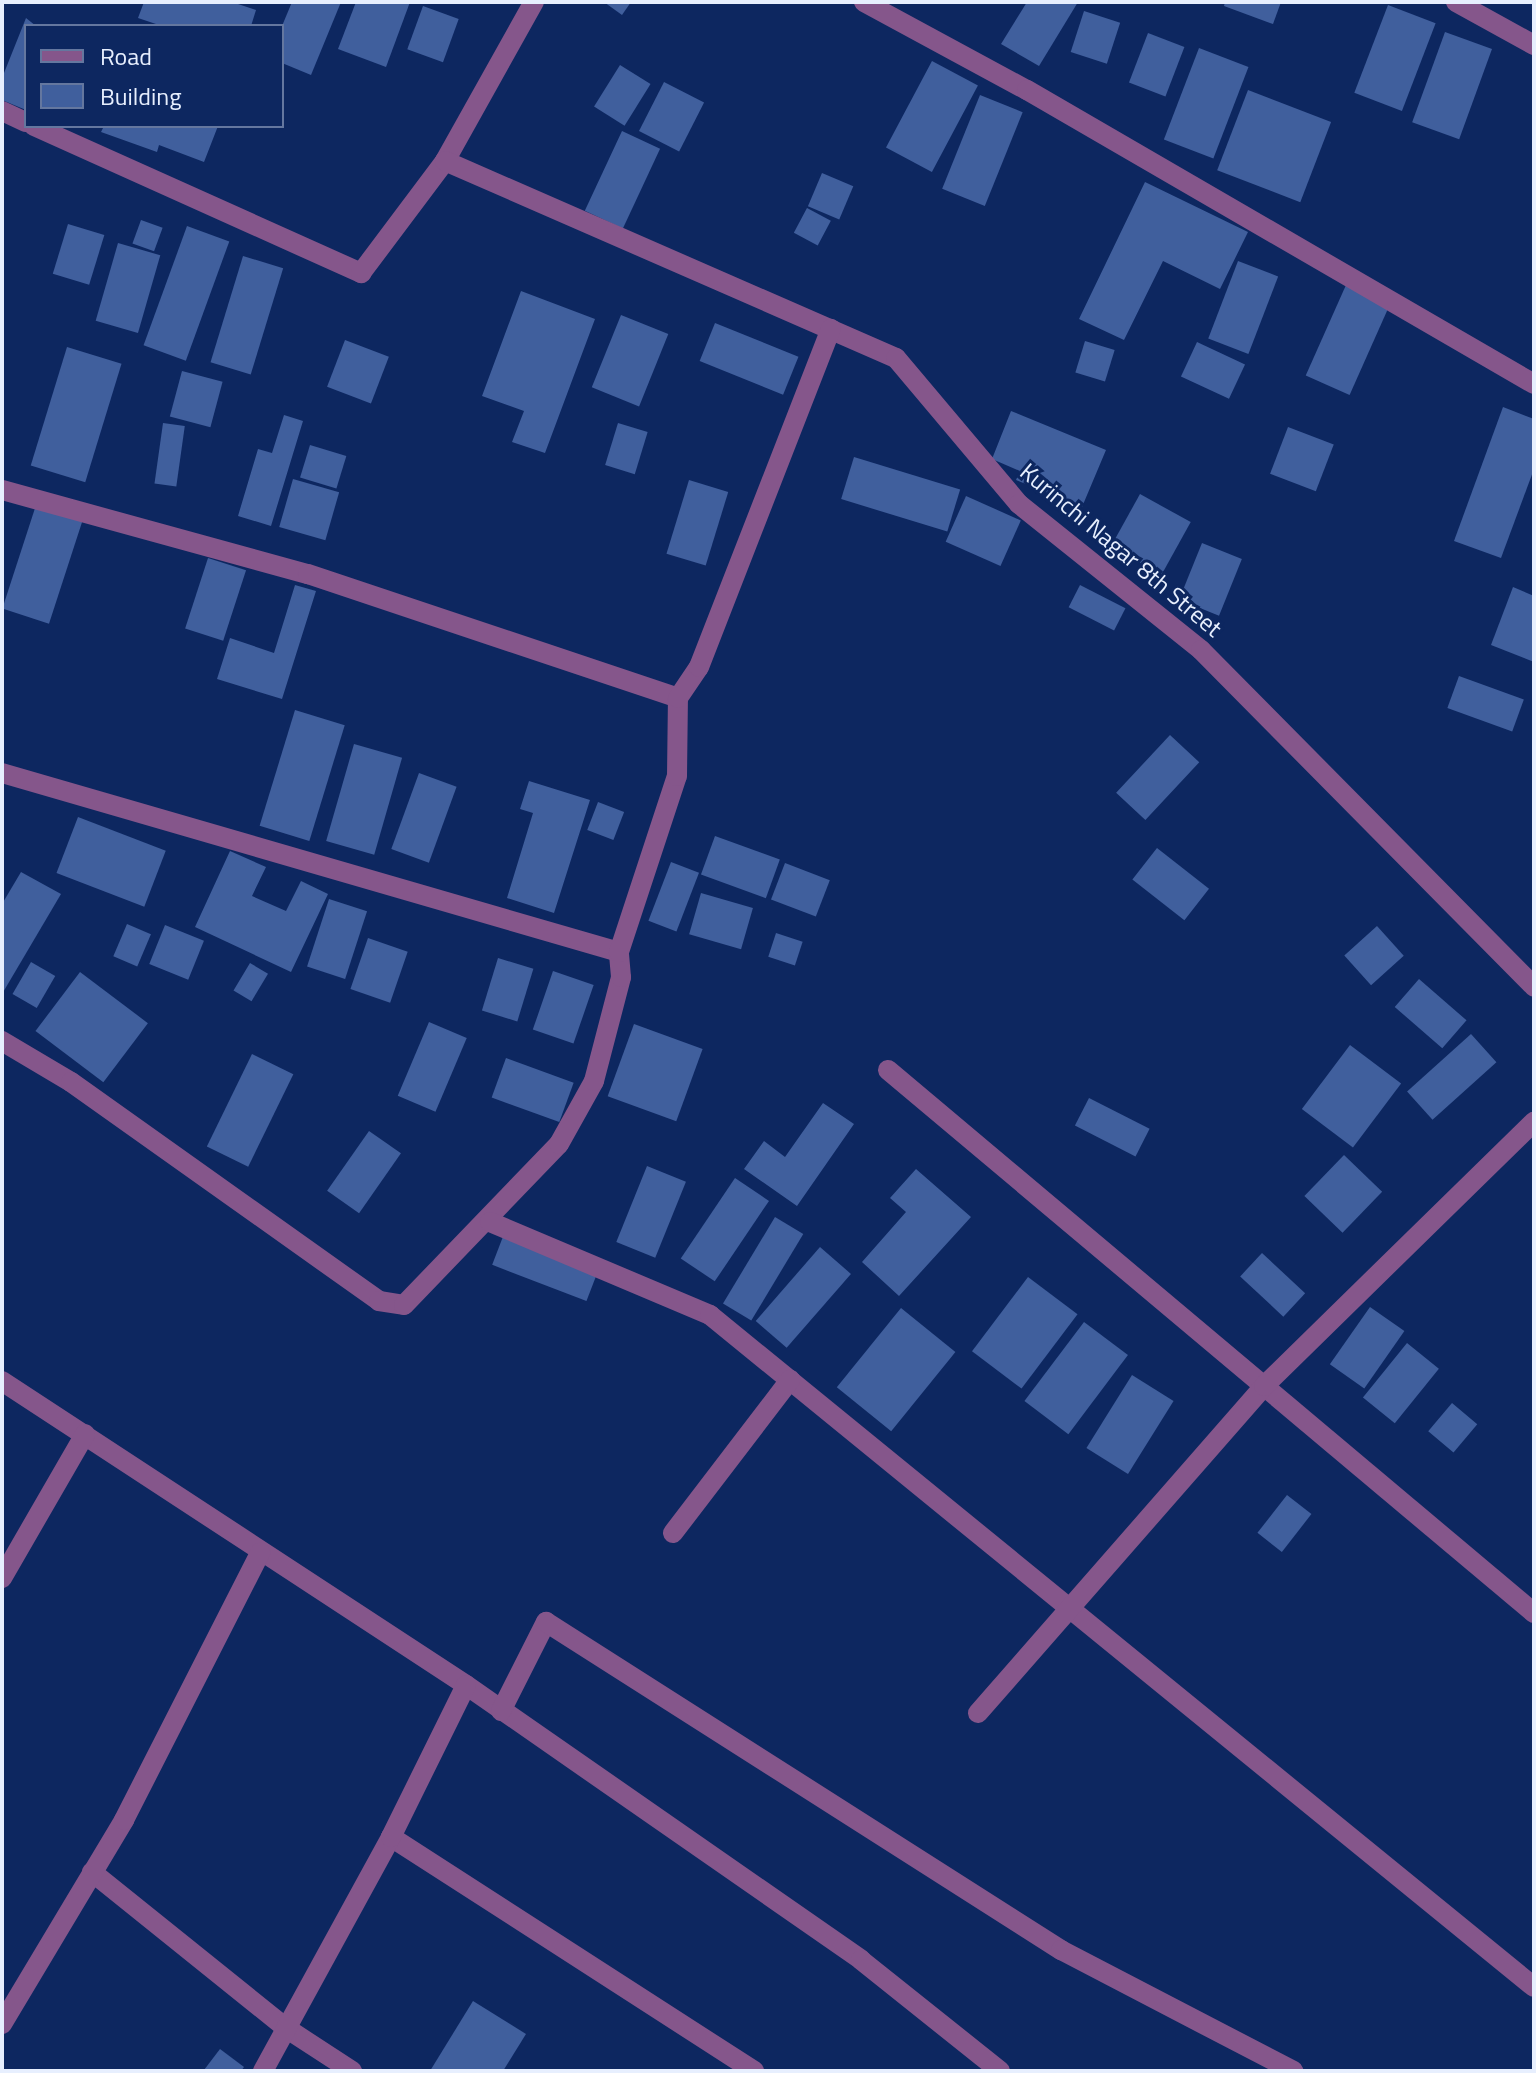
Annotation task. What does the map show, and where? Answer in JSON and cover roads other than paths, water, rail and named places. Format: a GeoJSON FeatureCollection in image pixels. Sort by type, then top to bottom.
{"type":"FeatureCollection","features":[{"type":"Feature","properties":{"kind":"street"},"geometry":{"type":"LineString","coordinates":[[38,128],[361,273],[445,161],[532,2]]}},
{"type":"Feature","properties":{"kind":"street"},"geometry":{"type":"LineString","coordinates":[[864,2],[1027,90],[1534,384]]}},
{"type":"Feature","properties":{"kind":"street"},"geometry":{"type":"LineString","coordinates":[[1456,2],[1534,45]]}},
{"type":"Feature","properties":{"kind":"street"},"geometry":{"type":"LineString","coordinates":[[2,111],[24,121]]}},
{"type":"Feature","properties":{"kind":"street","name":"Kurinchi Nagar 8th Street"},"geometry":{"type":"LineString","coordinates":[[445,161],[896,358],[1019,504],[1201,650],[1534,987]]}},
{"type":"Feature","properties":{"kind":"street"},"geometry":{"type":"LineString","coordinates":[[4,1048],[71,1082],[379,1301],[404,1305],[490,1222],[559,1144],[594,1081],[621,977],[619,952],[677,776],[678,698],[699,667],[831,329]]}},
{"type":"Feature","properties":{"kind":"street"},"geometry":{"type":"LineString","coordinates":[[2,490],[308,574],[678,698]]}},
{"type":"Feature","properties":{"kind":"street"},"geometry":{"type":"LineString","coordinates":[[2,773],[619,952]]}},
{"type":"Feature","properties":{"kind":"street"},"geometry":{"type":"LineString","coordinates":[[888,1070],[1534,1613]]}},
{"type":"Feature","properties":{"kind":"street"},"geometry":{"type":"LineString","coordinates":[[978,1713],[1066,1607],[1264,1386],[1534,1122]]}},
{"type":"Feature","properties":{"kind":"street"},"geometry":{"type":"LineString","coordinates":[[490,1222],[710,1315],[1534,1987]]}},
{"type":"Feature","properties":{"kind":"street"},"geometry":{"type":"LineString","coordinates":[[673,1533],[790,1380]]}},
{"type":"Feature","properties":{"kind":"street"},"geometry":{"type":"LineString","coordinates":[[2,1381],[260,1553],[466,1685],[861,1960],[1000,2071]]}},
{"type":"Feature","properties":{"kind":"street"},"geometry":{"type":"LineString","coordinates":[[2,1578],[85,1434]]}},
{"type":"Feature","properties":{"kind":"street"},"geometry":{"type":"LineString","coordinates":[[2,2024],[92,1872],[260,1553]]}},
{"type":"Feature","properties":{"kind":"street"},"geometry":{"type":"LineString","coordinates":[[501,1711],[546,1622],[1061,1950],[1293,2071]]}},
{"type":"Feature","properties":{"kind":"street"},"geometry":{"type":"LineString","coordinates":[[263,2071],[391,1837],[466,1685]]}},
{"type":"Feature","properties":{"kind":"street"},"geometry":{"type":"LineString","coordinates":[[391,1837],[754,2071]]}},
{"type":"Feature","properties":{"kind":"street"},"geometry":{"type":"LineString","coordinates":[[92,1872],[286,2028],[352,2071]]}}]}
